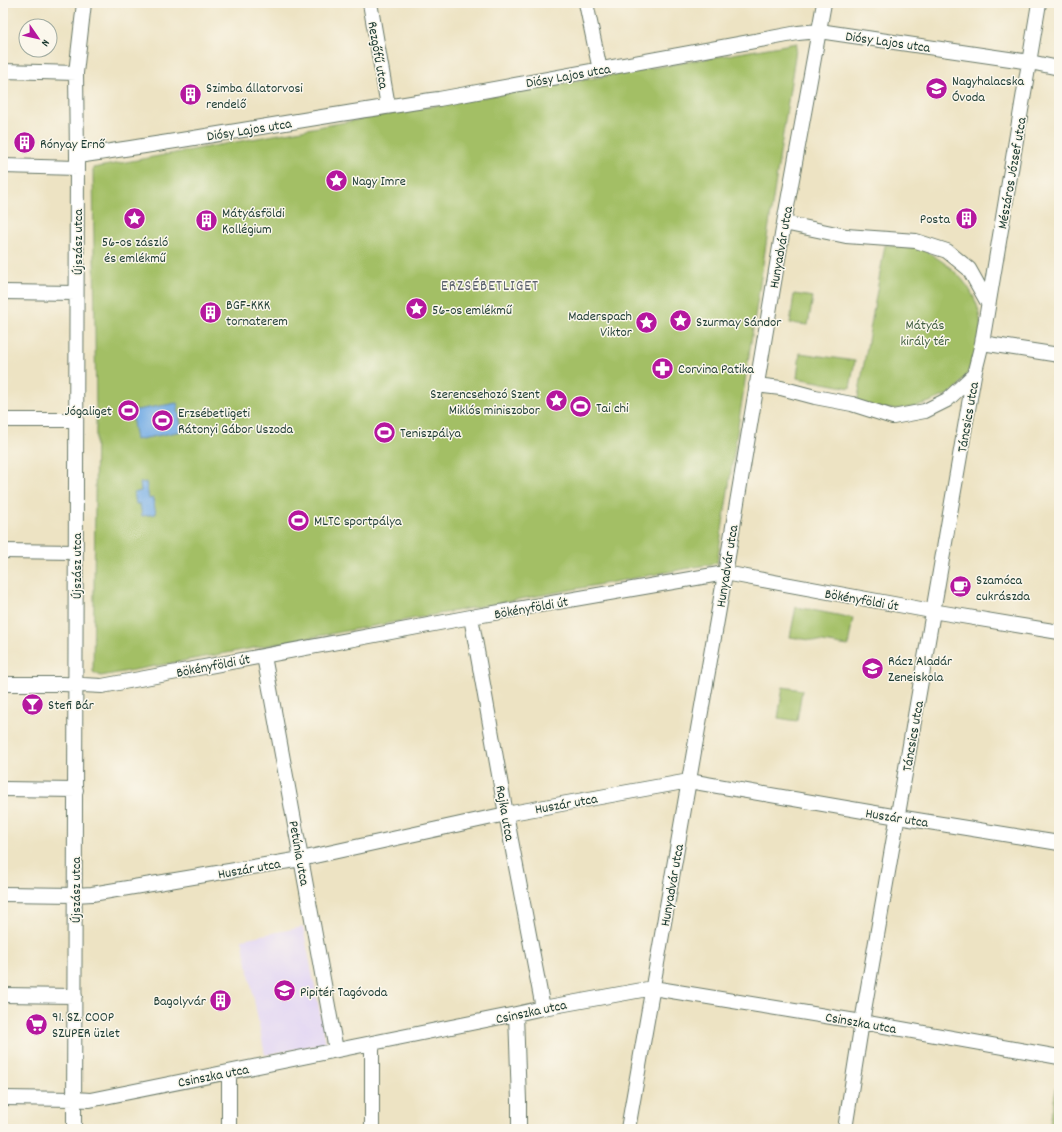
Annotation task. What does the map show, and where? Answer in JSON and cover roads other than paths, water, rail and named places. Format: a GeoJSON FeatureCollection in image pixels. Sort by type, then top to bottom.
{"type":"FeatureCollection","features":[{"type":"Feature","properties":{"kind":"street","name":"Újszász utca"},"geometry":{"type":"LineString","coordinates":[[74,1129],[76,790],[76,73],[84,3]]}},
{"type":"Feature","properties":{"kind":"street","name":"Rezgőfű utca"},"geometry":{"type":"LineString","coordinates":[[370,3],[388,106]]}},
{"type":"Feature","properties":{"kind":"street"},"geometry":{"type":"LineString","coordinates":[[586,3],[600,70]]}},
{"type":"Feature","properties":{"kind":"street","name":"Hunyadvár utca"},"geometry":{"type":"LineString","coordinates":[[628,1129],[725,573],[784,223],[824,3]]}},
{"type":"Feature","properties":{"kind":"street","name":"Mészáros József utca"},"geometry":{"type":"LineString","coordinates":[[982,343],[1039,3]]}},
{"type":"Feature","properties":{"kind":"street","name":"Diósy Lajos utca"},"geometry":{"type":"LineString","coordinates":[[3,166],[77,162],[166,143],[388,106],[446,98],[798,33],[819,31],[1030,62],[1059,68]]}},
{"type":"Feature","properties":{"kind":"street"},"geometry":{"type":"LineString","coordinates":[[3,71],[76,73]]}},
{"type":"Feature","properties":{"kind":"street"},"geometry":{"type":"LineString","coordinates":[[784,223],[846,236],[916,241],[947,251],[969,269],[988,303]]}},
{"type":"Feature","properties":{"kind":"street"},"geometry":{"type":"LineString","coordinates":[[3,292],[76,293]]}},
{"type":"Feature","properties":{"kind":"street"},"geometry":{"type":"LineString","coordinates":[[982,343],[1059,355]]}},
{"type":"Feature","properties":{"kind":"street","name":"Táncsics utca"},"geometry":{"type":"LineString","coordinates":[[845,1129],[862,1022],[974,375],[982,343]]}},
{"type":"Feature","properties":{"kind":"street"},"geometry":{"type":"LineString","coordinates":[[756,384],[781,388],[815,398],[852,404],[894,416],[925,411],[947,400],[974,375]]}},
{"type":"Feature","properties":{"kind":"street"},"geometry":{"type":"LineString","coordinates":[[3,420],[76,420]]}},
{"type":"Feature","properties":{"kind":"street"},"geometry":{"type":"LineString","coordinates":[[3,551],[76,552]]}},
{"type":"Feature","properties":{"kind":"street","name":"Bökényföldi út"},"geometry":{"type":"LineString","coordinates":[[3,684],[102,686],[471,617],[725,573],[934,612],[1059,632]]}},
{"type":"Feature","properties":{"kind":"street","name":"Rajka utca"},"geometry":{"type":"LineString","coordinates":[[471,617],[506,814],[543,1008]]}},
{"type":"Feature","properties":{"kind":"street","name":"Petúnia utca"},"geometry":{"type":"LineString","coordinates":[[264,656],[336,1050]]}},
{"type":"Feature","properties":{"kind":"street","name":"Huszár utca"},"geometry":{"type":"LineString","coordinates":[[3,894],[92,894],[301,859],[506,814],[689,782],[898,818],[1059,843]]}},
{"type":"Feature","properties":{"kind":"street"},"geometry":{"type":"LineString","coordinates":[[3,789],[76,790]]}},
{"type":"Feature","properties":{"kind":"street","name":"Csinszka utca"},"geometry":{"type":"LineString","coordinates":[[3,1098],[75,1098],[90,1100],[543,1008],[653,988],[862,1022],[1059,1057]]}},
{"type":"Feature","properties":{"kind":"street"},"geometry":{"type":"LineString","coordinates":[[3,995],[75,996]]}},
{"type":"Feature","properties":{"kind":"street"},"geometry":{"type":"LineString","coordinates":[[516,1014],[519,1129]]}},
{"type":"Feature","properties":{"kind":"street"},"geometry":{"type":"LineString","coordinates":[[372,1043],[372,1129]]}},
{"type":"Feature","properties":{"kind":"street"},"geometry":{"type":"LineString","coordinates":[[229,1072],[229,1129]]}},
{"type":"Feature","properties":{"kind":"water"},"geometry":{"type":"Polygon","coordinates":[[[177,403],[182,431],[136,440],[131,411],[177,403]]]}},
{"type":"Feature","properties":{"kind":"water"},"geometry":{"type":"Polygon","coordinates":[[[146,482],[149,499],[153,498],[156,514],[142,516],[140,504],[136,504],[134,493],[141,491],[140,483],[146,482]]]}},
{"type":"Feature","properties":{"kind":"place","name":"Nagyhalacska Óvoda"},"geometry":{"type":"Point","coordinates":[936,88]}},
{"type":"Feature","properties":{"kind":"place","name":"Szimba állatorvosi rendelő"},"geometry":{"type":"Point","coordinates":[190,95]}},
{"type":"Feature","properties":{"kind":"place","name":"Rónyay Ernő"},"geometry":{"type":"Point","coordinates":[25,143]}},
{"type":"Feature","properties":{"kind":"place","name":"Nagy Imre"},"geometry":{"type":"Point","coordinates":[337,180]}},
{"type":"Feature","properties":{"kind":"place","name":"Posta"},"geometry":{"type":"Point","coordinates":[966,218]}},
{"type":"Feature","properties":{"kind":"place","name":"56-os zászló és emlékmű"},"geometry":{"type":"Point","coordinates":[135,219]}},
{"type":"Feature","properties":{"kind":"place","name":"Mátyásföldi Kollégium"},"geometry":{"type":"Point","coordinates":[207,220]}},
{"type":"Feature","properties":{"kind":"place","name":"56-os emlékmű"},"geometry":{"type":"Point","coordinates":[416,309]}},
{"type":"Feature","properties":{"kind":"place","name":"BGF-KKK tornaterem"},"geometry":{"type":"Point","coordinates":[210,312]}},
{"type":"Feature","properties":{"kind":"place","name":"Szurmay Sándor"},"geometry":{"type":"Point","coordinates":[680,321]}},
{"type":"Feature","properties":{"kind":"place","name":"Maderspach Viktor"},"geometry":{"type":"Point","coordinates":[647,323]}},
{"type":"Feature","properties":{"kind":"place","name":"Corvina Patika"},"geometry":{"type":"Point","coordinates":[663,368]}},
{"type":"Feature","properties":{"kind":"place","name":"Szerencsehozó Szent Miklós miniszobor"},"geometry":{"type":"Point","coordinates":[556,401]}},
{"type":"Feature","properties":{"kind":"place","name":"Tai chi"},"geometry":{"type":"Point","coordinates":[580,407]}},
{"type":"Feature","properties":{"kind":"place","name":"Jógaliget"},"geometry":{"type":"Point","coordinates":[128,410]}},
{"type":"Feature","properties":{"kind":"place","name":"Erzsébetligeti Rátonyi Gábor Uszoda"},"geometry":{"type":"Point","coordinates":[162,420]}},
{"type":"Feature","properties":{"kind":"place","name":"Teniszpálya"},"geometry":{"type":"Point","coordinates":[385,432]}},
{"type":"Feature","properties":{"kind":"place","name":"MLTC sportpálya"},"geometry":{"type":"Point","coordinates":[299,520]}},
{"type":"Feature","properties":{"kind":"place","name":"Szamóca cukrászda"},"geometry":{"type":"Point","coordinates":[960,587]}},
{"type":"Feature","properties":{"kind":"place","name":"Rácz Aladár Zeneiskola"},"geometry":{"type":"Point","coordinates":[873,668]}},
{"type":"Feature","properties":{"kind":"place","name":"Stefi Bár"},"geometry":{"type":"Point","coordinates":[33,704]}},
{"type":"Feature","properties":{"kind":"place","name":"Pipitér Tagóvoda"},"geometry":{"type":"Point","coordinates":[284,991]}},
{"type":"Feature","properties":{"kind":"place","name":"Bagolyvár"},"geometry":{"type":"Point","coordinates":[221,1000]}},
{"type":"Feature","properties":{"kind":"place","name":"91. SZ. COOP SZUPER üzlet"},"geometry":{"type":"Point","coordinates":[36,1024]}},
{"type":"Feature","properties":{"kind":"district","name":"ERZSÉBETLIGET"},"geometry":{"type":"Point","coordinates":[490,285]}},
{"type":"Feature","properties":{"kind":"park label","name":"Mátyás király tér"},"geometry":{"type":"Point","coordinates":[925,332]}}]}
